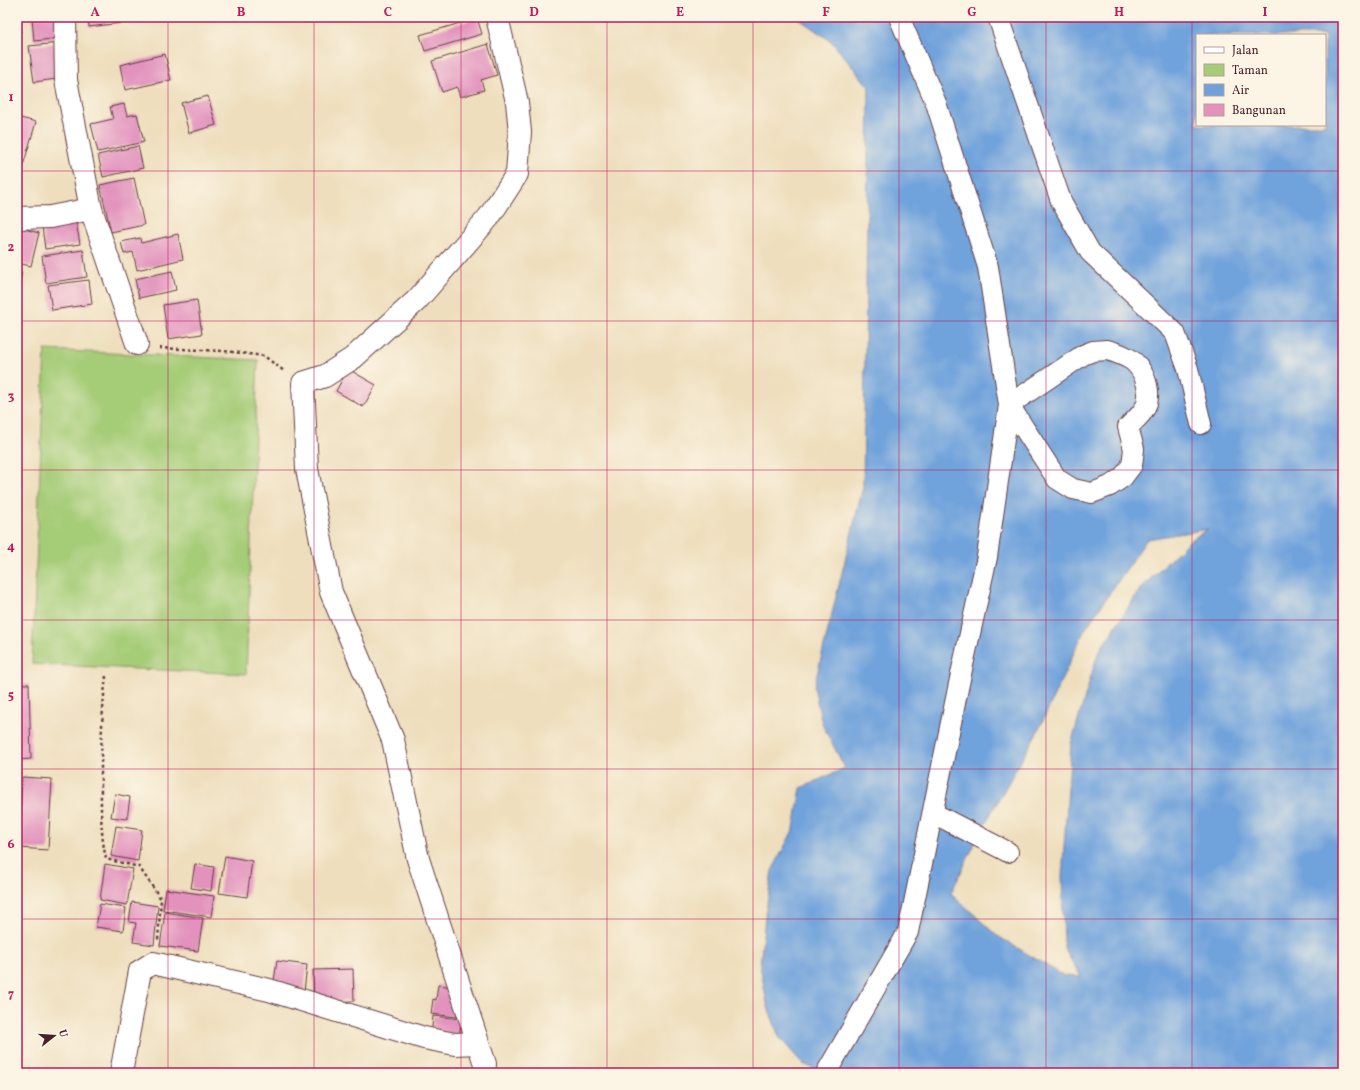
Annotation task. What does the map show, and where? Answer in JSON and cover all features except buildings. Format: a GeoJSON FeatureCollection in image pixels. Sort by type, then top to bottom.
{"type":"FeatureCollection","features":[{"type":"Feature","properties":{"kind":"street"},"geometry":{"type":"LineString","coordinates":[[65,17],[66,80],[91,209],[137,344]]}},
{"type":"Feature","properties":{"kind":"street"},"geometry":{"type":"LineString","coordinates":[[484,1073],[485,1064],[418,859],[393,740],[331,592],[307,469],[303,383],[325,376],[354,358],[417,300],[489,217],[517,174],[520,132],[517,102],[498,17]]}},
{"type":"Feature","properties":{"kind":"street"},"geometry":{"type":"LineString","coordinates":[[826,1073],[908,932],[987,557],[1010,405],[988,267],[936,103],[899,17]]}},
{"type":"Feature","properties":{"kind":"street"},"geometry":{"type":"LineString","coordinates":[[998,17],[1061,200],[1090,252],[1175,333],[1188,369],[1201,424]]}},
{"type":"Feature","properties":{"kind":"street"},"geometry":{"type":"LineString","coordinates":[[17,218],[50,217],[91,209]]}},
{"type":"Feature","properties":{"kind":"street"},"geometry":{"type":"LineString","coordinates":[[1106,350],[1131,360],[1146,380],[1147,403],[1140,415],[1128,427],[1134,449],[1132,465],[1123,477],[1110,486],[1092,493],[1073,488],[1057,479],[1010,405],[1084,355],[1093,351],[1106,350]]}},
{"type":"Feature","properties":{"kind":"street"},"geometry":{"type":"LineString","coordinates":[[933,813],[1008,852]]}},
{"type":"Feature","properties":{"kind":"street"},"geometry":{"type":"LineString","coordinates":[[121,1073],[140,971],[153,963],[269,990],[424,1038],[455,1044],[477,1043]]}},
{"type":"Feature","properties":{"kind":"path"},"geometry":{"type":"LineString","coordinates":[[137,344],[165,349],[224,351],[264,356],[278,368],[303,383]]}},
{"type":"Feature","properties":{"kind":"path"},"geometry":{"type":"LineString","coordinates":[[106,676],[101,723],[100,809],[104,848],[106,859],[139,867],[161,899],[159,933],[153,963]]}},
{"type":"Feature","properties":{"kind":"green space"},"geometry":{"type":"Polygon","coordinates":[[[45,350],[258,360],[246,674],[32,664],[45,350]]]}},
{"type":"Feature","properties":{"kind":"water"},"geometry":{"type":"Polygon","coordinates":[[[796,17],[1343,17],[1343,1073],[824,1073],[803,1064],[779,1037],[767,1004],[760,965],[772,871],[794,828],[801,788],[845,768],[822,724],[814,687],[863,487],[869,87],[831,41],[796,17]],[[1208,529],[1147,539],[1084,631],[1039,729],[982,829],[951,893],[996,935],[1064,976],[1081,977],[1064,948],[1062,877],[1071,744],[1098,653],[1141,588],[1188,542],[1208,529]]]}}]}
